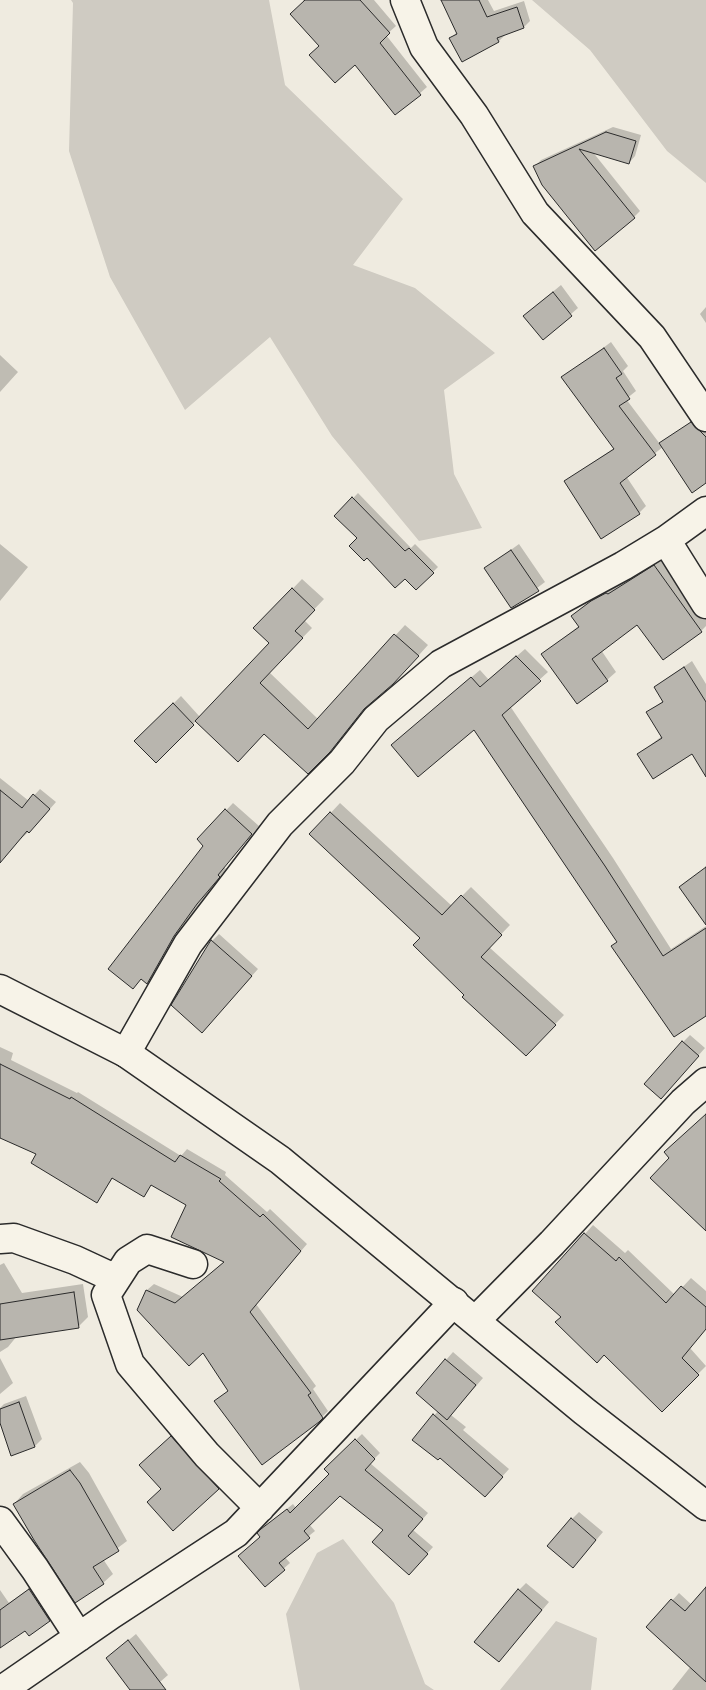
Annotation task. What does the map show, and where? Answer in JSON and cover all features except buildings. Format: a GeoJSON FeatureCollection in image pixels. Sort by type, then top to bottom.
{"type":"FeatureCollection","features":[{"type":"Feature","properties":{"kind":"street"},"geometry":{"type":"LineString","coordinates":[[404,0],[424,48],[474,115],[535,213],[652,338],[706,418]]}},
{"type":"Feature","properties":{"kind":"street"},"geometry":{"type":"LineString","coordinates":[[126,1053],[188,944],[280,824],[342,762],[376,719],[441,664],[623,566],[666,540],[706,511]]}},
{"type":"Feature","properties":{"kind":"street"},"geometry":{"type":"LineString","coordinates":[[666,540],[706,604]]}},
{"type":"Feature","properties":{"kind":"street"},"geometry":{"type":"LineString","coordinates":[[0,989],[126,1053],[280,1160],[584,1411],[706,1506]]}},
{"type":"Feature","properties":{"kind":"street"},"geometry":{"type":"LineString","coordinates":[[476,1320],[552,1243],[683,1102],[706,1082]]}},
{"type":"Feature","properties":{"kind":"street"},"geometry":{"type":"LineString","coordinates":[[0,1239],[14,1238],[75,1260],[116,1279]]}},
{"type":"Feature","properties":{"kind":"street"},"geometry":{"type":"LineString","coordinates":[[193,1264],[147,1249],[128,1261],[106,1295],[130,1364],[207,1455],[260,1508]]}},
{"type":"Feature","properties":{"kind":"street"},"geometry":{"type":"LineString","coordinates":[[18,1686],[79,1637],[236,1533],[454,1302]]}},
{"type":"Feature","properties":{"kind":"street"},"geometry":{"type":"LineString","coordinates":[[0,1521],[35,1569],[79,1637]]}},
{"type":"Feature","properties":{"kind":"shaded area"},"geometry":{"type":"Polygon","coordinates":[[[71,0],[269,0],[285,85],[403,199],[353,265],[415,288],[495,353],[444,390],[454,474],[482,528],[419,541],[332,436],[270,337],[185,410],[110,277],[69,151],[73,3],[71,0]]]}},
{"type":"Feature","properties":{"kind":"shaded area"},"geometry":{"type":"Polygon","coordinates":[[[532,0],[706,0],[706,183],[667,151],[590,50],[532,0]]]}},
{"type":"Feature","properties":{"kind":"shaded area"},"geometry":{"type":"Polygon","coordinates":[[[343,1539],[394,1603],[425,1684],[434,1690],[300,1690],[286,1614],[317,1553],[343,1539]]]}},
{"type":"Feature","properties":{"kind":"shaded area"},"geometry":{"type":"Polygon","coordinates":[[[556,1621],[597,1638],[591,1690],[500,1690],[556,1621]]]}}]}
